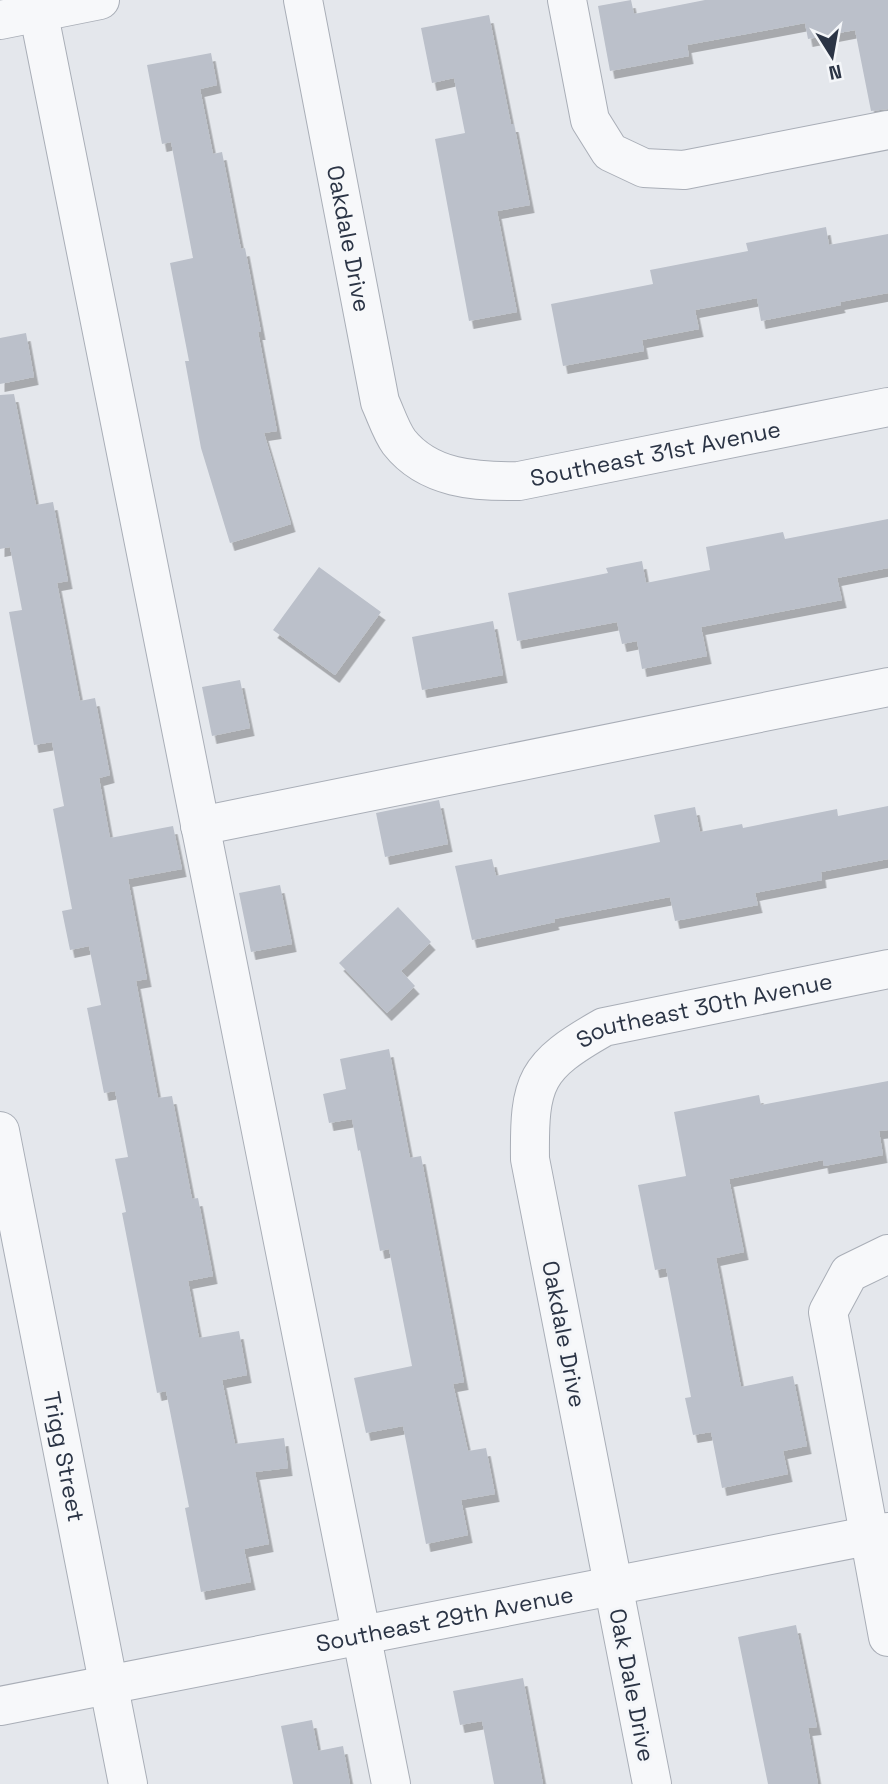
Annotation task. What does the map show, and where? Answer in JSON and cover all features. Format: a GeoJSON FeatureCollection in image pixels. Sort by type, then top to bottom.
{"type":"FeatureCollection","features":[{"type":"Feature","properties":{"kind":"street"},"geometry":{"type":"LineString","coordinates":[[0,20],[37,6],[100,0]]}},
{"type":"Feature","properties":{"kind":"street","name":"Oakdale Drive"},"geometry":{"type":"LineString","coordinates":[[303,0],[380,402],[399,442],[425,464]]}},
{"type":"Feature","properties":{"kind":"street"},"geometry":{"type":"LineString","coordinates":[[567,0],[590,120],[610,152],[644,168],[684,170],[888,130]]}},
{"type":"Feature","properties":{"kind":"street"},"geometry":{"type":"LineString","coordinates":[[37,6],[391,1784]]}},
{"type":"Feature","properties":{"kind":"street","name":"Southeast 31st Avenue"},"geometry":{"type":"LineString","coordinates":[[425,464],[453,477],[485,482],[519,481],[888,407]]}},
{"type":"Feature","properties":{"kind":"street"},"geometry":{"type":"LineString","coordinates":[[200,826],[888,687]]}},
{"type":"Feature","properties":{"kind":"street","name":"Southeast 30th Avenue"},"geometry":{"type":"LineString","coordinates":[[538,1082],[553,1060],[604,1027],[888,969]]}},
{"type":"Feature","properties":{"kind":"street","name":"Oakdale Drive"},"geometry":{"type":"LineString","coordinates":[[538,1082],[530,1113],[530,1158],[612,1586]]}},
{"type":"Feature","properties":{"kind":"street","name":"Trigg Street"},"geometry":{"type":"LineString","coordinates":[[0,1131],[128,1784]]}},
{"type":"Feature","properties":{"kind":"street"},"geometry":{"type":"LineString","coordinates":[[888,1254],[849,1273],[828,1312],[878,1534],[888,1637]]}},
{"type":"Feature","properties":{"kind":"street","name":"Southeast 29th Avenue"},"geometry":{"type":"LineString","coordinates":[[0,1706],[878,1534]]}},
{"type":"Feature","properties":{"kind":"street","name":"Oak Dale Drive"},"geometry":{"type":"LineString","coordinates":[[612,1586],[652,1784]]}},
{"type":"Feature","properties":{"kind":"building"},"geometry":{"type":"Polygon","coordinates":[[[631,0],[634,14],[705,0],[888,0],[888,109],[871,111],[855,30],[808,39],[805,23],[687,45],[689,56],[610,71],[598,6],[631,0]]]}},
{"type":"Feature","properties":{"kind":"building"},"geometry":{"type":"Polygon","coordinates":[[[489,15],[530,205],[497,211],[517,312],[469,321],[435,139],[465,133],[454,78],[432,83],[421,28],[489,15]]]}},
{"type":"Feature","properties":{"kind":"building"},"geometry":{"type":"Polygon","coordinates":[[[211,53],[217,85],[200,89],[213,154],[222,152],[241,249],[245,248],[277,431],[264,433],[291,524],[230,543],[201,448],[185,361],[189,361],[170,263],[193,258],[171,142],[162,144],[147,65],[211,53]]]}},
{"type":"Feature","properties":{"kind":"building"},"geometry":{"type":"Polygon","coordinates":[[[826,227],[829,245],[888,234],[888,293],[761,321],[757,298],[695,310],[699,329],[642,340],[644,351],[563,366],[551,304],[653,284],[650,270],[748,251],[746,243],[826,227]]]}},
{"type":"Feature","properties":{"kind":"building"},"geometry":{"type":"Polygon","coordinates":[[[26,333],[34,377],[0,384],[0,338],[26,333]]]}},
{"type":"Feature","properties":{"kind":"building"},"geometry":{"type":"Polygon","coordinates":[[[14,394],[36,505],[53,502],[68,581],[57,583],[80,701],[95,698],[110,775],[99,778],[110,838],[173,826],[182,869],[128,879],[147,979],[136,981],[158,1098],[172,1096],[192,1199],[198,1198],[213,1276],[188,1281],[199,1338],[239,1331],[247,1375],[222,1380],[235,1444],[284,1438],[288,1468],[255,1472],[269,1544],[244,1549],[251,1582],[201,1592],[185,1508],[189,1507],[166,1391],[157,1393],[122,1213],[126,1212],[115,1159],[128,1157],[115,1091],[104,1093],[87,1008],[101,1005],[89,946],[70,950],[62,911],[72,909],[53,809],[64,806],[52,742],[34,745],[9,612],[22,610],[10,547],[0,549],[0,395],[14,394]]]}},
{"type":"Feature","properties":{"kind":"building"},"geometry":{"type":"Polygon","coordinates":[[[888,519],[888,568],[837,578],[842,600],[701,627],[707,656],[642,669],[637,641],[622,644],[617,622],[517,641],[508,593],[608,573],[606,568],[642,561],[646,583],[710,570],[706,547],[783,532],[785,539],[888,519]]]}},
{"type":"Feature","properties":{"kind":"building"},"geometry":{"type":"Polygon","coordinates":[[[319,567],[381,612],[335,675],[273,630],[319,567]]]}},
{"type":"Feature","properties":{"kind":"building"},"geometry":{"type":"Polygon","coordinates":[[[493,621],[503,675],[422,690],[412,637],[493,621]]]}},
{"type":"Feature","properties":{"kind":"building"},"geometry":{"type":"Polygon","coordinates":[[[240,680],[250,728],[212,736],[202,687],[240,680]]]}},
{"type":"Feature","properties":{"kind":"building"},"geometry":{"type":"Polygon","coordinates":[[[439,800],[448,844],[385,857],[376,813],[439,800]]]}},
{"type":"Feature","properties":{"kind":"building"},"geometry":{"type":"Polygon","coordinates":[[[888,806],[888,859],[821,872],[822,880],[755,893],[758,905],[675,921],[670,897],[554,919],[555,922],[472,940],[455,866],[492,859],[496,876],[660,842],[654,815],[695,807],[700,832],[742,824],[743,828],[837,809],[838,816],[888,806]]]}},
{"type":"Feature","properties":{"kind":"building"},"geometry":{"type":"Polygon","coordinates":[[[280,885],[292,944],[251,952],[239,893],[280,885]]]}},
{"type":"Feature","properties":{"kind":"building"},"geometry":{"type":"Polygon","coordinates":[[[398,907],[431,942],[401,971],[415,986],[387,1013],[339,963],[398,907]]]}},
{"type":"Feature","properties":{"kind":"building"},"geometry":{"type":"Polygon","coordinates":[[[389,1049],[410,1158],[421,1156],[464,1382],[453,1384],[468,1451],[486,1448],[495,1494],[461,1500],[468,1535],[426,1544],[403,1426],[366,1433],[354,1378],[412,1366],[389,1249],[380,1251],[352,1119],[329,1123],[323,1094],[346,1089],[340,1059],[389,1049]]]}},
{"type":"Feature","properties":{"kind":"building"},"geometry":{"type":"Polygon","coordinates":[[[888,1081],[888,1130],[879,1131],[883,1155],[824,1166],[823,1160],[729,1179],[744,1252],[716,1258],[741,1387],[793,1376],[807,1446],[783,1451],[788,1474],[722,1488],[711,1432],[693,1435],[685,1398],[691,1397],[666,1268],[655,1270],[638,1185],[686,1176],[674,1112],[759,1095],[761,1105],[888,1081]]]}},
{"type":"Feature","properties":{"kind":"building"},"geometry":{"type":"Polygon","coordinates":[[[796,1625],[817,1727],[808,1728],[818,1784],[768,1784],[738,1637],[796,1625]]]}},
{"type":"Feature","properties":{"kind":"building"},"geometry":{"type":"Polygon","coordinates":[[[523,1678],[543,1784],[494,1784],[482,1721],[460,1725],[453,1691],[523,1678]]]}},
{"type":"Feature","properties":{"kind":"building"},"geometry":{"type":"Polygon","coordinates":[[[312,1720],[318,1751],[343,1746],[350,1784],[293,1784],[281,1726],[312,1720]]]}}]}
